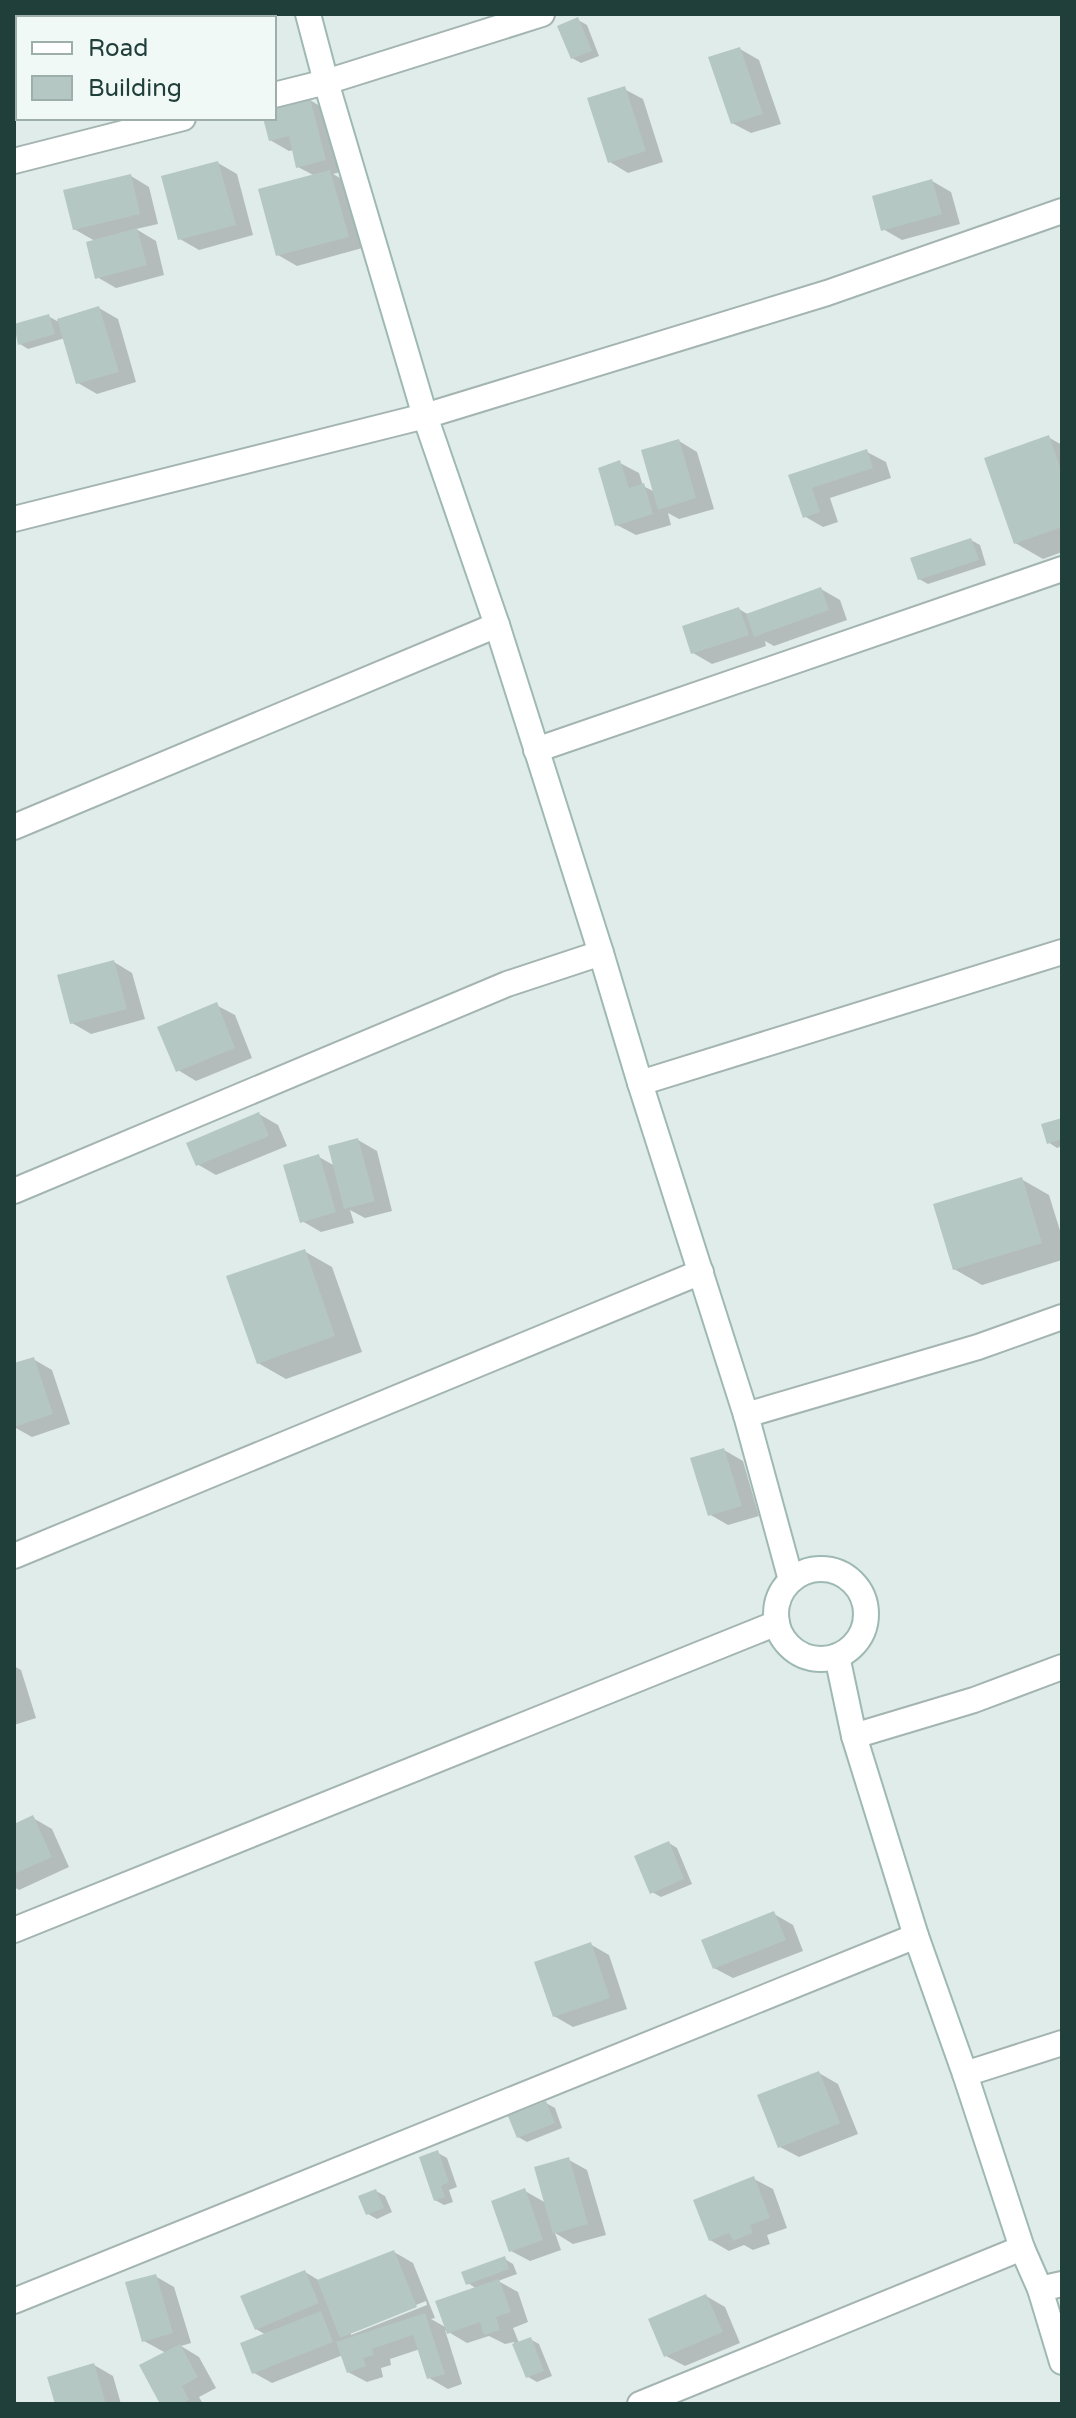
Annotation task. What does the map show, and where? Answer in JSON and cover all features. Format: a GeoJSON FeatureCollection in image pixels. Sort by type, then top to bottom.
{"type":"FeatureCollection","features":[{"type":"Feature","properties":{"kind":"street"},"geometry":{"type":"LineString","coordinates":[[308,14],[425,416],[497,625],[601,953],[746,1415],[791,1580]]}},
{"type":"Feature","properties":{"kind":"street"},"geometry":{"type":"LineString","coordinates":[[276,94],[326,82],[542,14]]}},
{"type":"Feature","properties":{"kind":"street"},"geometry":{"type":"LineString","coordinates":[[14,161],[175,120]]}},
{"type":"Feature","properties":{"kind":"street"},"geometry":{"type":"LineString","coordinates":[[14,519],[425,416],[827,293],[1062,211]]}},
{"type":"Feature","properties":{"kind":"street"},"geometry":{"type":"LineString","coordinates":[[536,750],[1062,569]]}},
{"type":"Feature","properties":{"kind":"street"},"geometry":{"type":"LineString","coordinates":[[14,827],[497,625]]}},
{"type":"Feature","properties":{"kind":"street"},"geometry":{"type":"LineString","coordinates":[[640,1083],[1062,952]]}},
{"type":"Feature","properties":{"kind":"street"},"geometry":{"type":"LineString","coordinates":[[14,1191],[507,984],[601,953]]}},
{"type":"Feature","properties":{"kind":"street"},"geometry":{"type":"LineString","coordinates":[[14,1556],[701,1272]]}},
{"type":"Feature","properties":{"kind":"street"},"geometry":{"type":"LineString","coordinates":[[746,1415],[978,1347],[1062,1317]]}},
{"type":"Feature","properties":{"kind":"street"},"geometry":{"type":"LineString","coordinates":[[820,1569],[849,1579],[865,1605],[861,1636],[850,1648],[837,1656],[822,1659],[806,1657],[792,1649],[782,1637],[776,1608],[781,1593],[791,1580],[804,1572],[820,1569]]}},
{"type":"Feature","properties":{"kind":"street"},"geometry":{"type":"LineString","coordinates":[[14,1930],[777,1623]]}},
{"type":"Feature","properties":{"kind":"street"},"geometry":{"type":"LineString","coordinates":[[837,1656],[854,1736],[916,1936],[1022,2248],[1051,2286],[1062,2362]]}},
{"type":"Feature","properties":{"kind":"street"},"geometry":{"type":"LineString","coordinates":[[854,1736],[974,1700],[1062,1667]]}},
{"type":"Feature","properties":{"kind":"street"},"geometry":{"type":"LineString","coordinates":[[14,2301],[916,1936]]}},
{"type":"Feature","properties":{"kind":"street"},"geometry":{"type":"LineString","coordinates":[[965,2074],[1062,2043]]}},
{"type":"Feature","properties":{"kind":"street"},"geometry":{"type":"LineString","coordinates":[[640,2404],[1022,2248]]}},
{"type":"Feature","properties":{"kind":"building"},"geometry":{"type":"Polygon","coordinates":[[[578,17],[592,51],[571,59],[557,26],[578,17]]]}},
{"type":"Feature","properties":{"kind":"building"},"geometry":{"type":"Polygon","coordinates":[[[740,47],[763,114],[731,124],[708,57],[740,47]]]}},
{"type":"Feature","properties":{"kind":"building"},"geometry":{"type":"Polygon","coordinates":[[[625,86],[646,151],[608,163],[587,98],[625,86]]]}},
{"type":"Feature","properties":{"kind":"building"},"geometry":{"type":"Polygon","coordinates":[[[310,98],[326,160],[296,168],[289,136],[269,141],[264,120],[276,120],[276,106],[310,98]]]}},
{"type":"Feature","properties":{"kind":"building"},"geometry":{"type":"Polygon","coordinates":[[[218,161],[236,225],[178,240],[161,176],[218,161]]]}},
{"type":"Feature","properties":{"kind":"building"},"geometry":{"type":"Polygon","coordinates":[[[330,170],[349,237],[276,256],[258,189],[330,170]]]}},
{"type":"Feature","properties":{"kind":"building"},"geometry":{"type":"Polygon","coordinates":[[[131,174],[140,214],[73,230],[63,190],[131,174]]]}},
{"type":"Feature","properties":{"kind":"building"},"geometry":{"type":"Polygon","coordinates":[[[932,179],[942,214],[881,231],[872,196],[932,179]]]}},
{"type":"Feature","properties":{"kind":"building"},"geometry":{"type":"Polygon","coordinates":[[[137,228],[147,265],[95,279],[86,242],[137,228]]]}},
{"type":"Feature","properties":{"kind":"building"},"geometry":{"type":"Polygon","coordinates":[[[99,306],[119,372],[76,384],[57,319],[99,306]]]}},
{"type":"Feature","properties":{"kind":"building"},"geometry":{"type":"Polygon","coordinates":[[[49,314],[55,334],[18,345],[14,324],[49,314]]]}},
{"type":"Feature","properties":{"kind":"building"},"geometry":{"type":"Polygon","coordinates":[[[1049,435],[1062,473],[1062,527],[1014,544],[984,458],[1049,435]]]}},
{"type":"Feature","properties":{"kind":"building"},"geometry":{"type":"Polygon","coordinates":[[[679,439],[696,498],[658,510],[641,450],[679,439]]]}},
{"type":"Feature","properties":{"kind":"building"},"geometry":{"type":"Polygon","coordinates":[[[867,449],[873,468],[812,488],[820,512],[803,518],[788,475],[867,449]]]}},
{"type":"Feature","properties":{"kind":"building"},"geometry":{"type":"Polygon","coordinates":[[[620,460],[629,488],[644,483],[653,514],[615,526],[598,468],[620,460]]]}},
{"type":"Feature","properties":{"kind":"building"},"geometry":{"type":"Polygon","coordinates":[[[971,538],[979,560],[918,580],[910,558],[971,538]]]}},
{"type":"Feature","properties":{"kind":"building"},"geometry":{"type":"Polygon","coordinates":[[[821,587],[829,610],[754,637],[746,614],[821,587]]]}},
{"type":"Feature","properties":{"kind":"building"},"geometry":{"type":"Polygon","coordinates":[[[739,607],[749,635],[691,654],[682,626],[739,607]]]}},
{"type":"Feature","properties":{"kind":"building"},"geometry":{"type":"Polygon","coordinates":[[[114,960],[127,1009],[70,1024],[57,975],[114,960]]]}},
{"type":"Feature","properties":{"kind":"building"},"geometry":{"type":"Polygon","coordinates":[[[217,1002],[235,1048],[176,1072],[157,1027],[217,1002]]]}},
{"type":"Feature","properties":{"kind":"building"},"geometry":{"type":"Polygon","coordinates":[[[259,1112],[269,1136],[196,1166],[186,1143],[259,1112]]]}},
{"type":"Feature","properties":{"kind":"building"},"geometry":{"type":"Polygon","coordinates":[[[1062,1118],[1062,1139],[1047,1144],[1041,1124],[1062,1118]]]}},
{"type":"Feature","properties":{"kind":"building"},"geometry":{"type":"Polygon","coordinates":[[[358,1138],[375,1201],[344,1209],[328,1146],[358,1138]]]}},
{"type":"Feature","properties":{"kind":"building"},"geometry":{"type":"Polygon","coordinates":[[[319,1154],[336,1212],[300,1223],[283,1165],[319,1154]]]}},
{"type":"Feature","properties":{"kind":"building"},"geometry":{"type":"Polygon","coordinates":[[[1022,1177],[1042,1243],[953,1270],[933,1204],[1022,1177]]]}},
{"type":"Feature","properties":{"kind":"building"},"geometry":{"type":"Polygon","coordinates":[[[305,1249],[335,1336],[257,1364],[226,1276],[305,1249]]]}},
{"type":"Feature","properties":{"kind":"building"},"geometry":{"type":"Polygon","coordinates":[[[34,1357],[53,1414],[14,1427],[14,1363],[34,1357]]]}},
{"type":"Feature","properties":{"kind":"building"},"geometry":{"type":"Polygon","coordinates":[[[724,1448],[742,1506],[708,1516],[690,1458],[724,1448]]]}},
{"type":"Feature","properties":{"kind":"building"},"geometry":{"type":"Polygon","coordinates":[[[33,1815],[52,1857],[14,1874],[14,1824],[33,1815]]]}},
{"type":"Feature","properties":{"kind":"building"},"geometry":{"type":"Polygon","coordinates":[[[669,1841],[684,1879],[650,1894],[634,1856],[669,1841]]]}},
{"type":"Feature","properties":{"kind":"building"},"geometry":{"type":"Polygon","coordinates":[[[774,1911],[786,1940],[713,1969],[701,1940],[774,1911]]]}},
{"type":"Feature","properties":{"kind":"building"},"geometry":{"type":"Polygon","coordinates":[[[591,1942],[610,1998],[553,2017],[534,1962],[591,1942]]]}},
{"type":"Feature","properties":{"kind":"building"},"geometry":{"type":"Polygon","coordinates":[[[819,2071],[840,2123],[778,2148],[757,2095],[819,2071]]]}},
{"type":"Feature","properties":{"kind":"building"},"geometry":{"type":"Polygon","coordinates":[[[546,2101],[555,2123],[517,2138],[508,2116],[546,2101]]]}},
{"type":"Feature","properties":{"kind":"building"},"geometry":{"type":"Polygon","coordinates":[[[438,2150],[449,2182],[441,2186],[445,2197],[434,2201],[419,2157],[438,2150]]]}},
{"type":"Feature","properties":{"kind":"building"},"geometry":{"type":"Polygon","coordinates":[[[569,2157],[588,2224],[553,2234],[534,2167],[569,2157]]]}},
{"type":"Feature","properties":{"kind":"building"},"geometry":{"type":"Polygon","coordinates":[[[754,2176],[770,2218],[750,2225],[753,2233],[733,2241],[729,2233],[709,2241],[693,2200],[754,2176]]]}},
{"type":"Feature","properties":{"kind":"building"},"geometry":{"type":"Polygon","coordinates":[[[525,2188],[543,2240],[509,2252],[491,2201],[525,2188]]]}},
{"type":"Feature","properties":{"kind":"building"},"geometry":{"type":"Polygon","coordinates":[[[376,2189],[384,2208],[366,2215],[358,2196],[376,2189]]]}},
{"type":"Feature","properties":{"kind":"building"},"geometry":{"type":"Polygon","coordinates":[[[394,2250],[417,2307],[340,2338],[317,2280],[394,2250]]]}},
{"type":"Feature","properties":{"kind":"building"},"geometry":{"type":"Polygon","coordinates":[[[505,2256],[509,2269],[466,2285],[461,2272],[505,2256]]]}},
{"type":"Feature","properties":{"kind":"building"},"geometry":{"type":"Polygon","coordinates":[[[305,2270],[319,2303],[255,2330],[240,2296],[305,2270]]]}},
{"type":"Feature","properties":{"kind":"building"},"geometry":{"type":"Polygon","coordinates":[[[156,2274],[173,2333],[142,2342],[125,2282],[156,2274]]]}},
{"type":"Feature","properties":{"kind":"building"},"geometry":{"type":"Polygon","coordinates":[[[499,2279],[511,2312],[496,2317],[500,2330],[484,2335],[480,2322],[447,2334],[435,2301],[499,2279]]]}},
{"type":"Feature","properties":{"kind":"building"},"geometry":{"type":"Polygon","coordinates":[[[706,2294],[723,2332],[664,2357],[648,2319],[706,2294]]]}},
{"type":"Feature","properties":{"kind":"building"},"geometry":{"type":"Polygon","coordinates":[[[321,2311],[333,2342],[252,2374],[240,2343],[321,2311]]]}},
{"type":"Feature","properties":{"kind":"building"},"geometry":{"type":"Polygon","coordinates":[[[425,2313],[445,2374],[427,2379],[413,2335],[372,2349],[374,2355],[363,2358],[366,2366],[347,2373],[336,2342],[425,2313]]]}},
{"type":"Feature","properties":{"kind":"building"},"geometry":{"type":"Polygon","coordinates":[[[531,2337],[544,2371],[526,2378],[512,2344],[531,2337]]]}},
{"type":"Feature","properties":{"kind":"building"},"geometry":{"type":"Polygon","coordinates":[[[180,2344],[198,2377],[182,2386],[189,2400],[181,2404],[160,2404],[139,2365],[180,2344]]]}},
{"type":"Feature","properties":{"kind":"building"},"geometry":{"type":"Polygon","coordinates":[[[94,2363],[106,2404],[55,2404],[47,2377],[94,2363]]]}}]}
